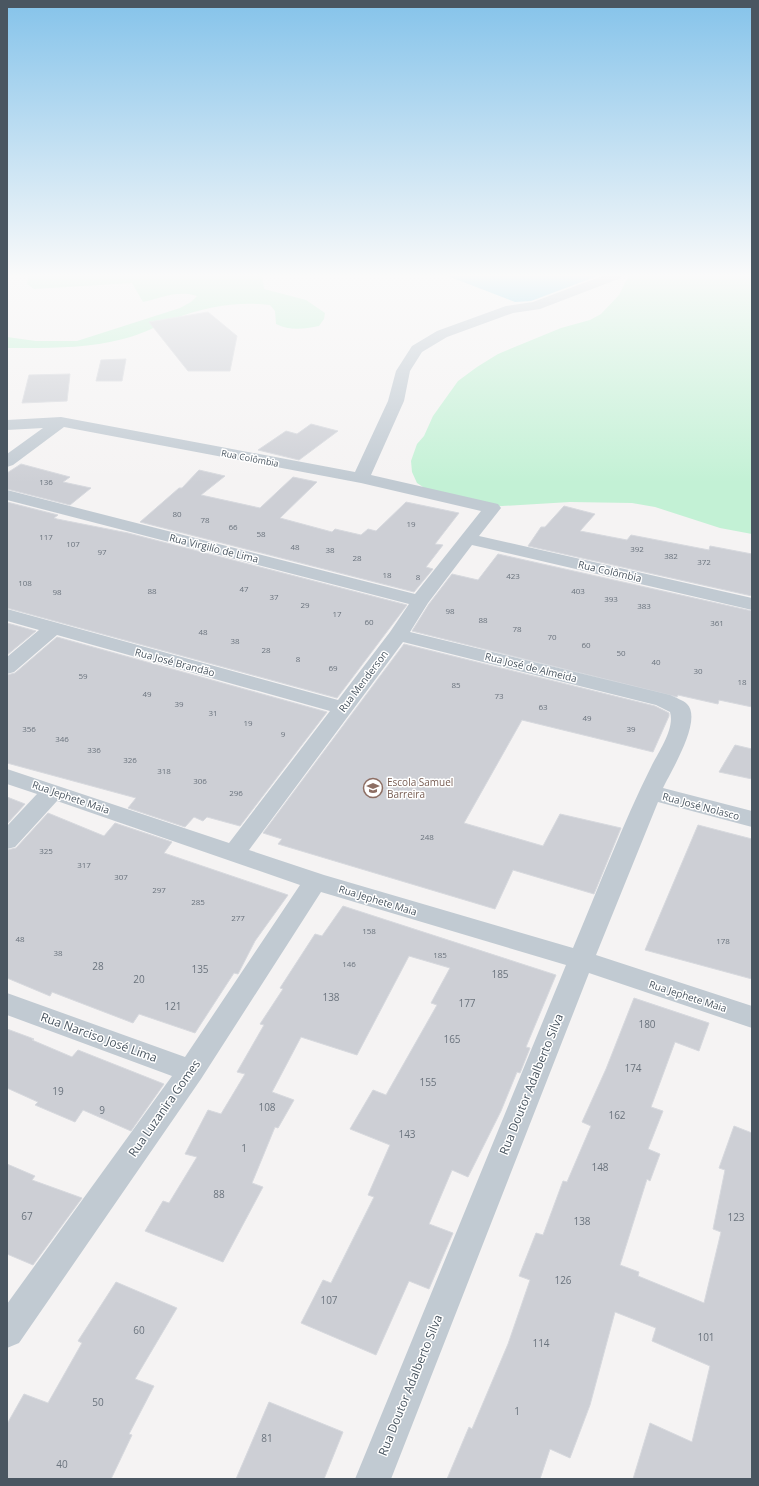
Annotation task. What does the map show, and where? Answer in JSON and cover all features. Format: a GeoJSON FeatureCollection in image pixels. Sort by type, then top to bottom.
{"type":"FeatureCollection","features":[{"type":"Feature","properties":{"kind":"street"},"geometry":{"type":"LineString","coordinates":[[361,478],[396,401],[403,371],[417,349],[425,344]]}},
{"type":"Feature","properties":{"kind":"street"},"geometry":{"type":"LineString","coordinates":[[7,462],[61,422]]}},
{"type":"Feature","properties":{"kind":"street","name":"Rua Colômbia"},"geometry":{"type":"LineString","coordinates":[[7,425],[61,422],[361,478],[492,508]]}},
{"type":"Feature","properties":{"kind":"street","name":"Rua Virgilío de Lima"},"geometry":{"type":"LineString","coordinates":[[7,495],[420,601]]}},
{"type":"Feature","properties":{"kind":"street","name":"Rua Menderson"},"geometry":{"type":"LineString","coordinates":[[234,853],[398,635],[420,601],[492,508]]}},
{"type":"Feature","properties":{"kind":"street","name":"Rua Colômbia"},"geometry":{"type":"LineString","coordinates":[[468,538],[752,604]]}},
{"type":"Feature","properties":{"kind":"street","name":"Rua José Brandão"},"geometry":{"type":"LineString","coordinates":[[7,615],[343,708]]}},
{"type":"Feature","properties":{"kind":"street"},"geometry":{"type":"LineString","coordinates":[[7,668],[53,628]]}},
{"type":"Feature","properties":{"kind":"street","name":"Rua José de Almeida"},"geometry":{"type":"LineString","coordinates":[[398,635],[663,700]]}},
{"type":"Feature","properties":{"kind":"street","name":"Rua Doutor Adalberto Silva"},"geometry":{"type":"LineString","coordinates":[[373,1479],[581,960],[650,792],[677,736],[682,721],[682,714],[679,708],[663,700]]}},
{"type":"Feature","properties":{"kind":"street","name":"Rua Jephete Maia"},"geometry":{"type":"LineString","coordinates":[[7,776],[315,881],[581,960],[752,1017]]}},
{"type":"Feature","properties":{"kind":"street"},"geometry":{"type":"LineString","coordinates":[[7,841],[53,791]]}},
{"type":"Feature","properties":{"kind":"street","name":"Rua José Nolasco"},"geometry":{"type":"LineString","coordinates":[[650,792],[752,819]]}},
{"type":"Feature","properties":{"kind":"street","name":"Rua Luzanira Gomes"},"geometry":{"type":"LineString","coordinates":[[11,1317],[191,1071],[315,881]]}},
{"type":"Feature","properties":{"kind":"street","name":"Rua Narciso José Lima"},"geometry":{"type":"LineString","coordinates":[[7,1004],[191,1071]]}},
{"type":"Feature","properties":{"kind":"green space"},"geometry":{"type":"Polygon","coordinates":[[[7,344],[97,344],[65,347],[7,348],[7,344]]]}},
{"type":"Feature","properties":{"kind":"green space"},"geometry":{"type":"Polygon","coordinates":[[[521,344],[752,344],[752,534],[720,528],[655,507],[632,503],[570,502],[486,507],[429,491],[417,483],[412,472],[411,461],[417,444],[424,436],[433,416],[458,381],[498,354],[521,344]]]}},
{"type":"Feature","properties":{"kind":"building"},"geometry":{"type":"Polygon","coordinates":[[[167,344],[235,344],[230,371],[188,371],[167,344]]]}},
{"type":"Feature","properties":{"kind":"building"},"geometry":{"type":"Polygon","coordinates":[[[126,359],[122,381],[96,381],[101,360],[126,359]]]}},
{"type":"Feature","properties":{"kind":"building"},"geometry":{"type":"Polygon","coordinates":[[[70,374],[67,401],[22,403],[29,375],[70,374]]]}},
{"type":"Feature","properties":{"kind":"building"},"geometry":{"type":"Polygon","coordinates":[[[311,424],[338,431],[299,460],[258,450],[286,431],[297,434],[311,424]]]}},
{"type":"Feature","properties":{"kind":"building"},"geometry":{"type":"Polygon","coordinates":[[[21,464],[70,477],[63,482],[91,488],[70,505],[7,489],[7,473],[21,464]]]}},
{"type":"Feature","properties":{"kind":"building"},"geometry":{"type":"Polygon","coordinates":[[[199,470],[225,476],[201,495],[260,508],[293,477],[317,482],[280,518],[332,532],[335,529],[361,535],[368,529],[376,531],[406,502],[459,513],[435,544],[443,545],[426,567],[433,569],[414,592],[140,522],[179,488],[182,488],[199,470]]]}},
{"type":"Feature","properties":{"kind":"building"},"geometry":{"type":"Polygon","coordinates":[[[7,502],[58,515],[54,518],[57,519],[128,533],[407,605],[337,698],[7,608],[7,502]]]}},
{"type":"Feature","properties":{"kind":"building"},"geometry":{"type":"Polygon","coordinates":[[[564,506],[595,514],[580,531],[627,540],[631,535],[709,550],[710,546],[752,554],[752,596],[528,546],[541,527],[545,527],[564,506]]]}},
{"type":"Feature","properties":{"kind":"building"},"geometry":{"type":"Polygon","coordinates":[[[498,554],[752,611],[752,707],[719,700],[718,704],[678,695],[677,697],[412,631],[429,604],[452,574],[478,580],[498,554]]]}},
{"type":"Feature","properties":{"kind":"building"},"geometry":{"type":"Polygon","coordinates":[[[7,623],[36,631],[7,655],[7,623]]]}},
{"type":"Feature","properties":{"kind":"building"},"geometry":{"type":"Polygon","coordinates":[[[57,637],[327,712],[240,826],[207,817],[203,821],[194,817],[185,827],[128,808],[136,798],[7,763],[7,675],[15,673],[57,637]]]}},
{"type":"Feature","properties":{"kind":"building"},"geometry":{"type":"Polygon","coordinates":[[[404,644],[655,706],[669,713],[653,752],[522,720],[464,823],[543,846],[560,814],[621,828],[594,894],[513,870],[495,909],[278,844],[282,839],[263,833],[404,644]]]}},
{"type":"Feature","properties":{"kind":"building"},"geometry":{"type":"Polygon","coordinates":[[[735,745],[752,749],[752,779],[719,772],[735,745]]]}},
{"type":"Feature","properties":{"kind":"building"},"geometry":{"type":"Polygon","coordinates":[[[7,797],[25,804],[7,824],[7,797]]]}},
{"type":"Feature","properties":{"kind":"building"},"geometry":{"type":"Polygon","coordinates":[[[48,813],[104,836],[115,823],[172,842],[164,853],[288,895],[255,941],[238,974],[234,973],[195,1033],[139,1014],[133,1023],[52,992],[50,996],[7,978],[7,850],[16,848],[48,813]]]}},
{"type":"Feature","properties":{"kind":"building"},"geometry":{"type":"Polygon","coordinates":[[[698,825],[752,839],[752,979],[645,950],[698,825]]]}},
{"type":"Feature","properties":{"kind":"building"},"geometry":{"type":"Polygon","coordinates":[[[343,906],[556,975],[526,1047],[530,1048],[520,1073],[517,1072],[501,1111],[468,1177],[452,1170],[429,1224],[453,1233],[429,1289],[409,1281],[376,1355],[301,1323],[323,1280],[331,1283],[374,1197],[368,1195],[390,1145],[350,1129],[373,1090],[386,1095],[437,1005],[431,1003],[450,968],[409,956],[357,1055],[301,1037],[272,1092],[294,1100],[278,1128],[275,1127],[252,1183],[263,1187],[223,1262],[145,1231],[163,1201],[169,1203],[197,1157],[185,1154],[208,1110],[221,1114],[245,1074],[237,1072],[264,1025],[260,1024],[283,989],[280,988],[315,934],[322,936],[343,906]]]}},
{"type":"Feature","properties":{"kind":"building"},"geometry":{"type":"Polygon","coordinates":[[[634,998],[709,1023],[699,1051],[675,1042],[651,1107],[663,1111],[648,1149],[660,1154],[650,1181],[647,1179],[620,1265],[639,1272],[638,1276],[704,1303],[721,1232],[713,1229],[725,1170],[719,1168],[734,1126],[752,1133],[752,1479],[633,1479],[650,1423],[692,1442],[710,1366],[652,1341],[656,1328],[615,1312],[590,1405],[570,1458],[550,1449],[540,1479],[447,1479],[469,1427],[472,1429],[508,1344],[530,1280],[519,1276],[536,1233],[543,1235],[563,1181],[567,1182],[591,1126],[582,1122],[606,1069],[634,998]]]}},
{"type":"Feature","properties":{"kind":"building"},"geometry":{"type":"Polygon","coordinates":[[[7,1029],[34,1039],[32,1040],[72,1057],[78,1050],[164,1084],[131,1131],[83,1110],[75,1122],[35,1105],[38,1102],[7,1088],[7,1029]]]}},
{"type":"Feature","properties":{"kind":"building"},"geometry":{"type":"Polygon","coordinates":[[[7,1164],[35,1176],[32,1180],[82,1198],[33,1265],[7,1254],[7,1164]]]}},
{"type":"Feature","properties":{"kind":"building"},"geometry":{"type":"Polygon","coordinates":[[[116,1282],[177,1308],[135,1379],[154,1386],[129,1434],[132,1435],[111,1479],[7,1479],[7,1424],[24,1394],[48,1403],[82,1343],[78,1341],[116,1282]]]}},
{"type":"Feature","properties":{"kind":"building"},"geometry":{"type":"Polygon","coordinates":[[[269,1402],[343,1432],[324,1479],[236,1479],[269,1402]]]}},
{"type":"Feature","properties":{"kind":"place","name":"Escola Samuel Barreira"},"geometry":{"type":"Point","coordinates":[373,788]}}]}
